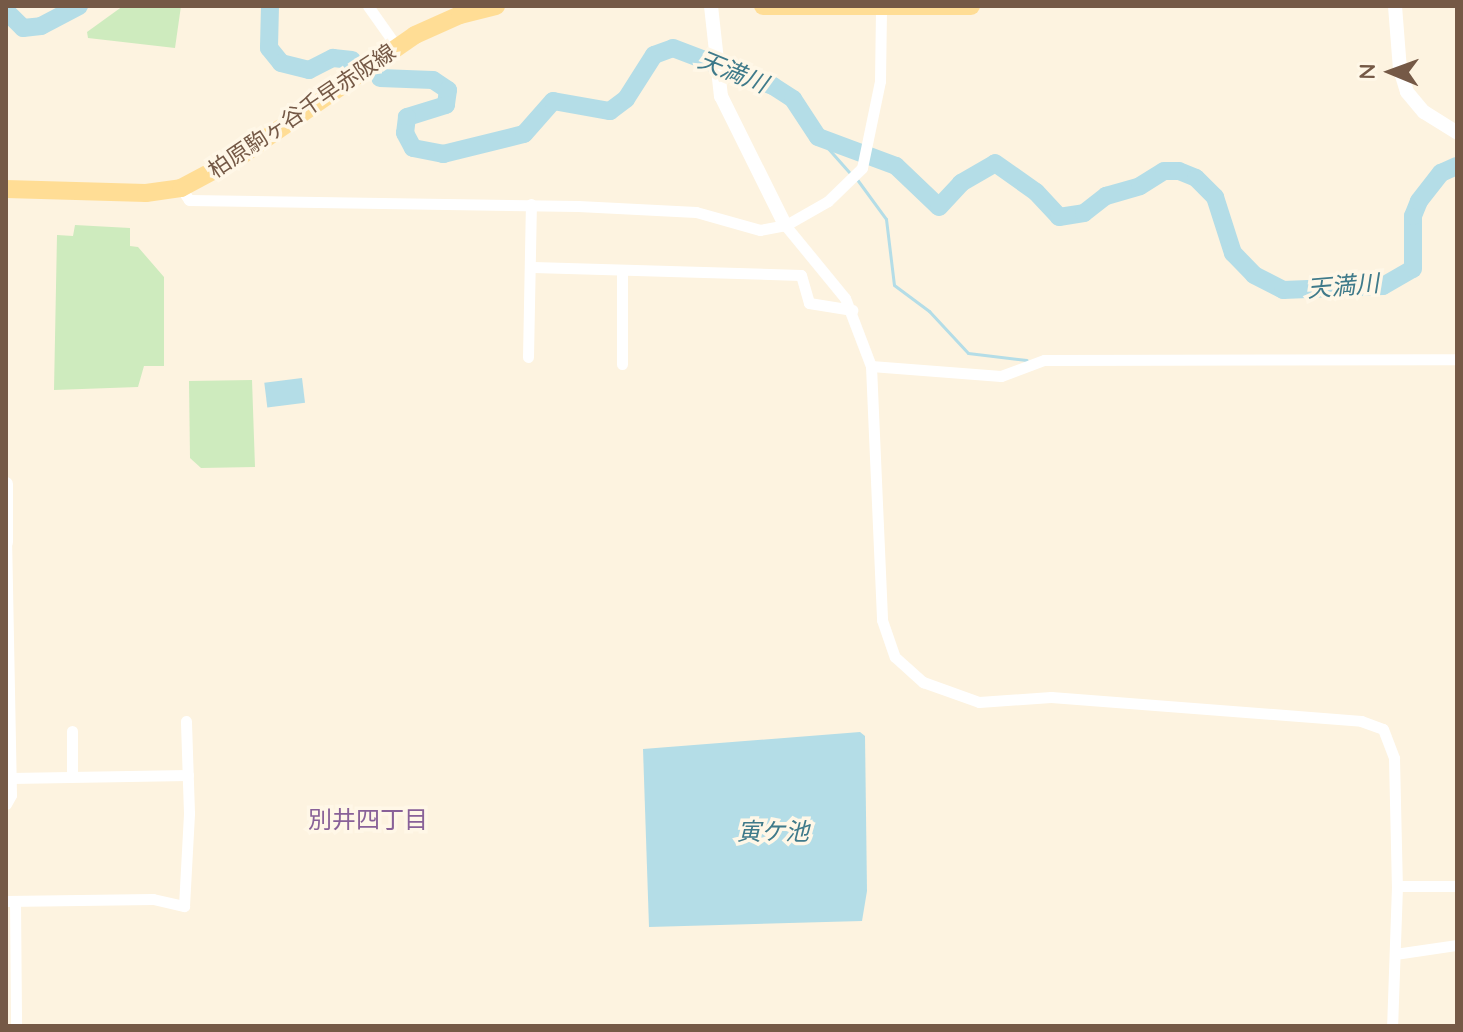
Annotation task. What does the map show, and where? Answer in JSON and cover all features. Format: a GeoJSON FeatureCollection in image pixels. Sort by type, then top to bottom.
{"type":"FeatureCollection","features":[{"type":"Feature","properties":{"kind":"main road","name":"柏原駒ヶ谷千早赤阪線"},"geometry":{"type":"LineString","coordinates":[[6,189],[146,193],[181,188],[239,157],[397,47],[436,24],[496,6]]}},
{"type":"Feature","properties":{"kind":"main road"},"geometry":{"type":"LineString","coordinates":[[763,6],[971,6]]}},
{"type":"Feature","properties":{"kind":"street"},"geometry":{"type":"LineString","coordinates":[[368,6],[397,47]]}},
{"type":"Feature","properties":{"kind":"street"},"geometry":{"type":"LineString","coordinates":[[711,6],[721,96],[785,225],[852,310],[871,366],[882,620],[886,639],[904,668],[947,693],[979,702],[1051,697],[1375,725],[1393,746],[1397,886],[1392,1026]]}},
{"type":"Feature","properties":{"kind":"street"},"geometry":{"type":"LineString","coordinates":[[181,188],[189,200],[531,204],[696,212],[760,230],[785,225],[828,201],[862,168],[880,81],[881,6]]}},
{"type":"Feature","properties":{"kind":"street"},"geometry":{"type":"LineString","coordinates":[[1395,6],[1400,69],[1407,92],[1424,112],[1457,133]]}},
{"type":"Feature","properties":{"kind":"street"},"geometry":{"type":"LineString","coordinates":[[528,357],[533,267],[531,204]]}},
{"type":"Feature","properties":{"kind":"street"},"geometry":{"type":"LineString","coordinates":[[533,267],[801,275],[809,303],[852,310]]}},
{"type":"Feature","properties":{"kind":"street"},"geometry":{"type":"LineString","coordinates":[[622,271],[622,364]]}},
{"type":"Feature","properties":{"kind":"street"},"geometry":{"type":"LineString","coordinates":[[871,366],[1001,376],[1044,360],[1457,359]]}},
{"type":"Feature","properties":{"kind":"street"},"geometry":{"type":"LineString","coordinates":[[6,484],[11,778],[6,804]]}},
{"type":"Feature","properties":{"kind":"street"},"geometry":{"type":"LineString","coordinates":[[16,1026],[10,901],[153,899],[184,906],[188,775],[186,721]]}},
{"type":"Feature","properties":{"kind":"street"},"geometry":{"type":"LineString","coordinates":[[72,731],[72,774]]}},
{"type":"Feature","properties":{"kind":"street"},"geometry":{"type":"LineString","coordinates":[[11,778],[72,774],[188,775]]}},
{"type":"Feature","properties":{"kind":"street"},"geometry":{"type":"LineString","coordinates":[[1397,886],[1457,886]]}},
{"type":"Feature","properties":{"kind":"street"},"geometry":{"type":"LineString","coordinates":[[1395,954],[1457,945]]}},
{"type":"Feature","properties":{"kind":"green space"},"geometry":{"type":"Polygon","coordinates":[[[123,6],[181,6],[175,48],[88,38],[87,32],[123,6]]]}},
{"type":"Feature","properties":{"kind":"green space"},"geometry":{"type":"Polygon","coordinates":[[[75,225],[130,228],[130,246],[138,247],[164,277],[164,366],[144,366],[138,387],[54,390],[57,235],[73,236],[75,225]]]}},
{"type":"Feature","properties":{"kind":"green space"},"geometry":{"type":"Polygon","coordinates":[[[252,380],[255,467],[201,468],[190,458],[189,381],[252,380]]]}},
{"type":"Feature","properties":{"kind":"water"},"geometry":{"type":"Polygon","coordinates":[[[302,378],[305,403],[267,407],[264,383],[302,378]]]}},
{"type":"Feature","properties":{"kind":"water","name":"寅ケ池"},"geometry":{"type":"Polygon","coordinates":[[[860,732],[865,736],[867,891],[862,921],[649,927],[643,749],[860,732]]]}},
{"type":"Feature","properties":{"kind":"waterway","name":"天満川"},"geometry":{"type":"LineString","coordinates":[[6,11],[23,28],[41,26],[79,6]]}},
{"type":"Feature","properties":{"kind":"waterway","name":"天満川"},"geometry":{"type":"LineString","coordinates":[[270,6],[269,48],[281,63],[309,70],[333,58],[352,60]]}},
{"type":"Feature","properties":{"kind":"waterway","name":"天満川"},"geometry":{"type":"LineString","coordinates":[[380,78],[433,80],[448,90],[446,105],[407,117],[405,133],[413,148],[443,154],[524,134],[553,101],[610,111],[626,99],[654,55],[673,48],[773,86],[793,99],[818,137],[896,166],[939,207],[961,183],[995,163],[1036,192],[1059,217],[1084,213],[1106,196],[1140,186],[1164,171],[1179,171],[1196,178],[1215,197],[1233,253],[1254,275],[1283,290],[1383,286],[1413,269],[1413,216],[1419,201],[1441,173],[1457,166]]}},
{"type":"Feature","properties":{"kind":"waterway"},"geometry":{"type":"LineString","coordinates":[[818,137],[850,173]]}},
{"type":"Feature","properties":{"kind":"waterway"},"geometry":{"type":"LineString","coordinates":[[856,178],[886,219],[894,285],[929,311],[968,353],[1027,360]]}},
{"type":"Feature","properties":{"kind":"district","name":"別井四丁目"},"geometry":{"type":"Point","coordinates":[368,820]}}]}
